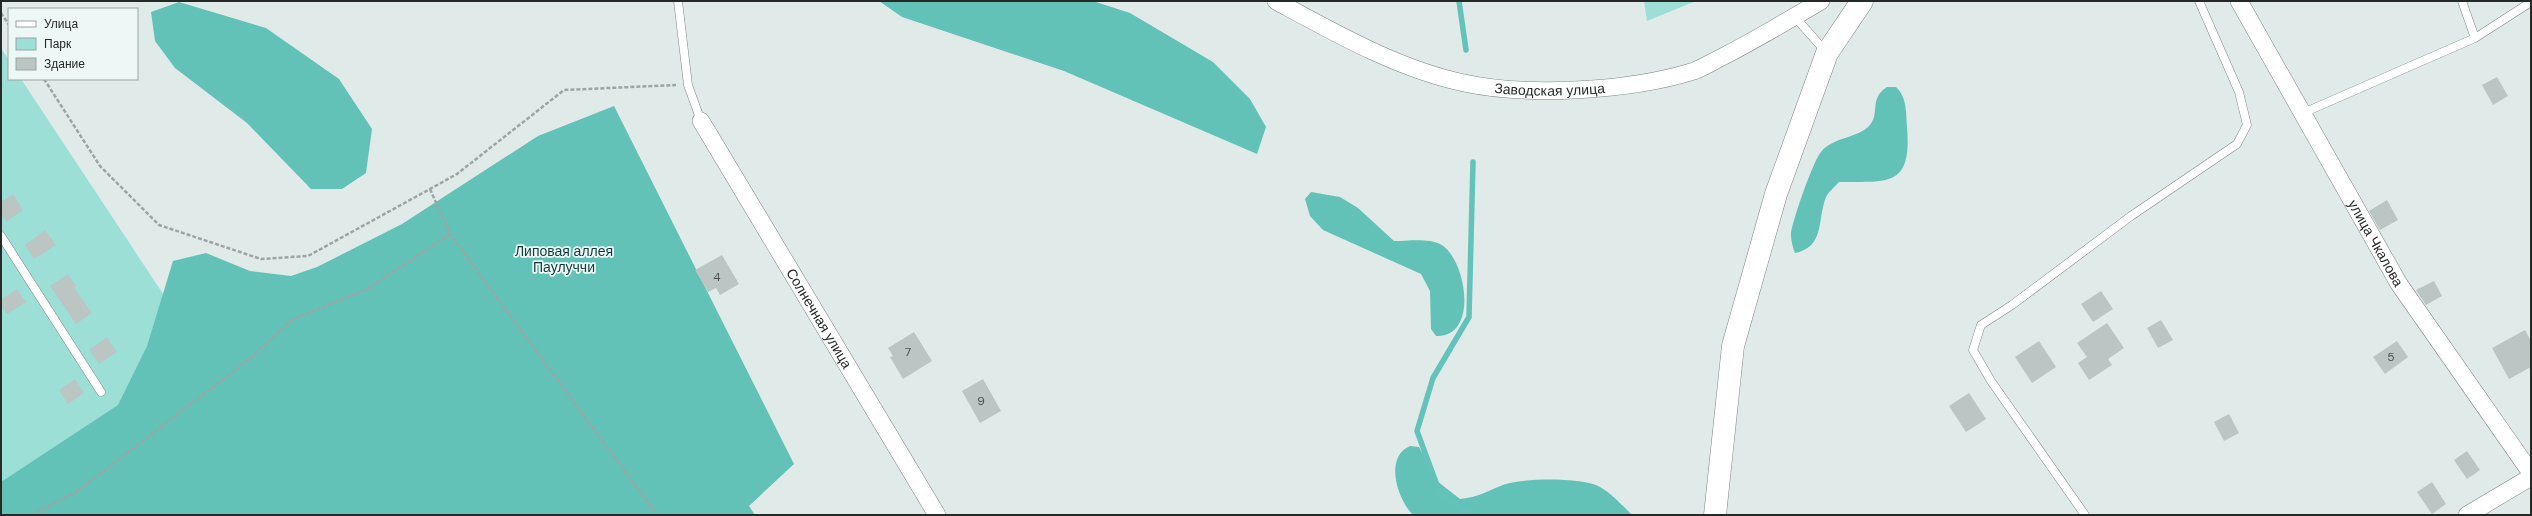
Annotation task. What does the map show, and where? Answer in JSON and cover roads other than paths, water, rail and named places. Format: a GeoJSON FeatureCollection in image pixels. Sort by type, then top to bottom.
{"type":"FeatureCollection","features":[{"type":"Feature","properties":{"kind":"street","name":"Заводская улица"},"geometry":{"type":"LineString","coordinates":[[1276,1],[1374,51],[1420,70],[1463,83],[1504,89],[1602,88],[1660,79],[1695,70],[1795,17],[1821,1]]}},
{"type":"Feature","properties":{"kind":"street"},"geometry":{"type":"LineString","coordinates":[[1715,515],[1733,346],[1776,194],[1827,53],[1862,1]]}},
{"type":"Feature","properties":{"kind":"street","name":"улица Чкалова"},"geometry":{"type":"LineString","coordinates":[[2239,1],[2399,284],[2531,473]]}},
{"type":"Feature","properties":{"kind":"street","name":"Солнечная улица"},"geometry":{"type":"LineString","coordinates":[[701,121],[937,515]]}},
{"type":"Feature","properties":{"kind":"street"},"geometry":{"type":"LineString","coordinates":[[2467,515],[2531,477]]}},
{"type":"Feature","properties":{"kind":"lane"},"geometry":{"type":"LineString","coordinates":[[678,1],[688,85],[701,121]]}},
{"type":"Feature","properties":{"kind":"lane"},"geometry":{"type":"LineString","coordinates":[[2085,515],[1991,381],[1972,350],[1981,324],[2012,305],[2132,216],[2237,144],[2247,126],[2239,92],[2199,1]]}},
{"type":"Feature","properties":{"kind":"lane"},"geometry":{"type":"LineString","coordinates":[[2462,1],[2475,38]]}},
{"type":"Feature","properties":{"kind":"lane"},"geometry":{"type":"LineString","coordinates":[[2303,112],[2475,38],[2531,2]]}},
{"type":"Feature","properties":{"kind":"lane"},"geometry":{"type":"LineString","coordinates":[[1795,17],[1827,53]]}},
{"type":"Feature","properties":{"kind":"lane"},"geometry":{"type":"LineString","coordinates":[[1,236],[101,392]]}},
{"type":"Feature","properties":{"kind":"waterway"},"geometry":{"type":"LineString","coordinates":[[1459,1],[1466,50]]}},
{"type":"Feature","properties":{"kind":"waterway"},"geometry":{"type":"LineString","coordinates":[[1473,162],[1469,317],[1433,378],[1417,431],[1441,496],[1474,515]]}},
{"type":"Feature","properties":{"kind":"park label","name":"Липовая аллея Паулуччи"},"geometry":{"type":"Point","coordinates":[564,260]}}]}
